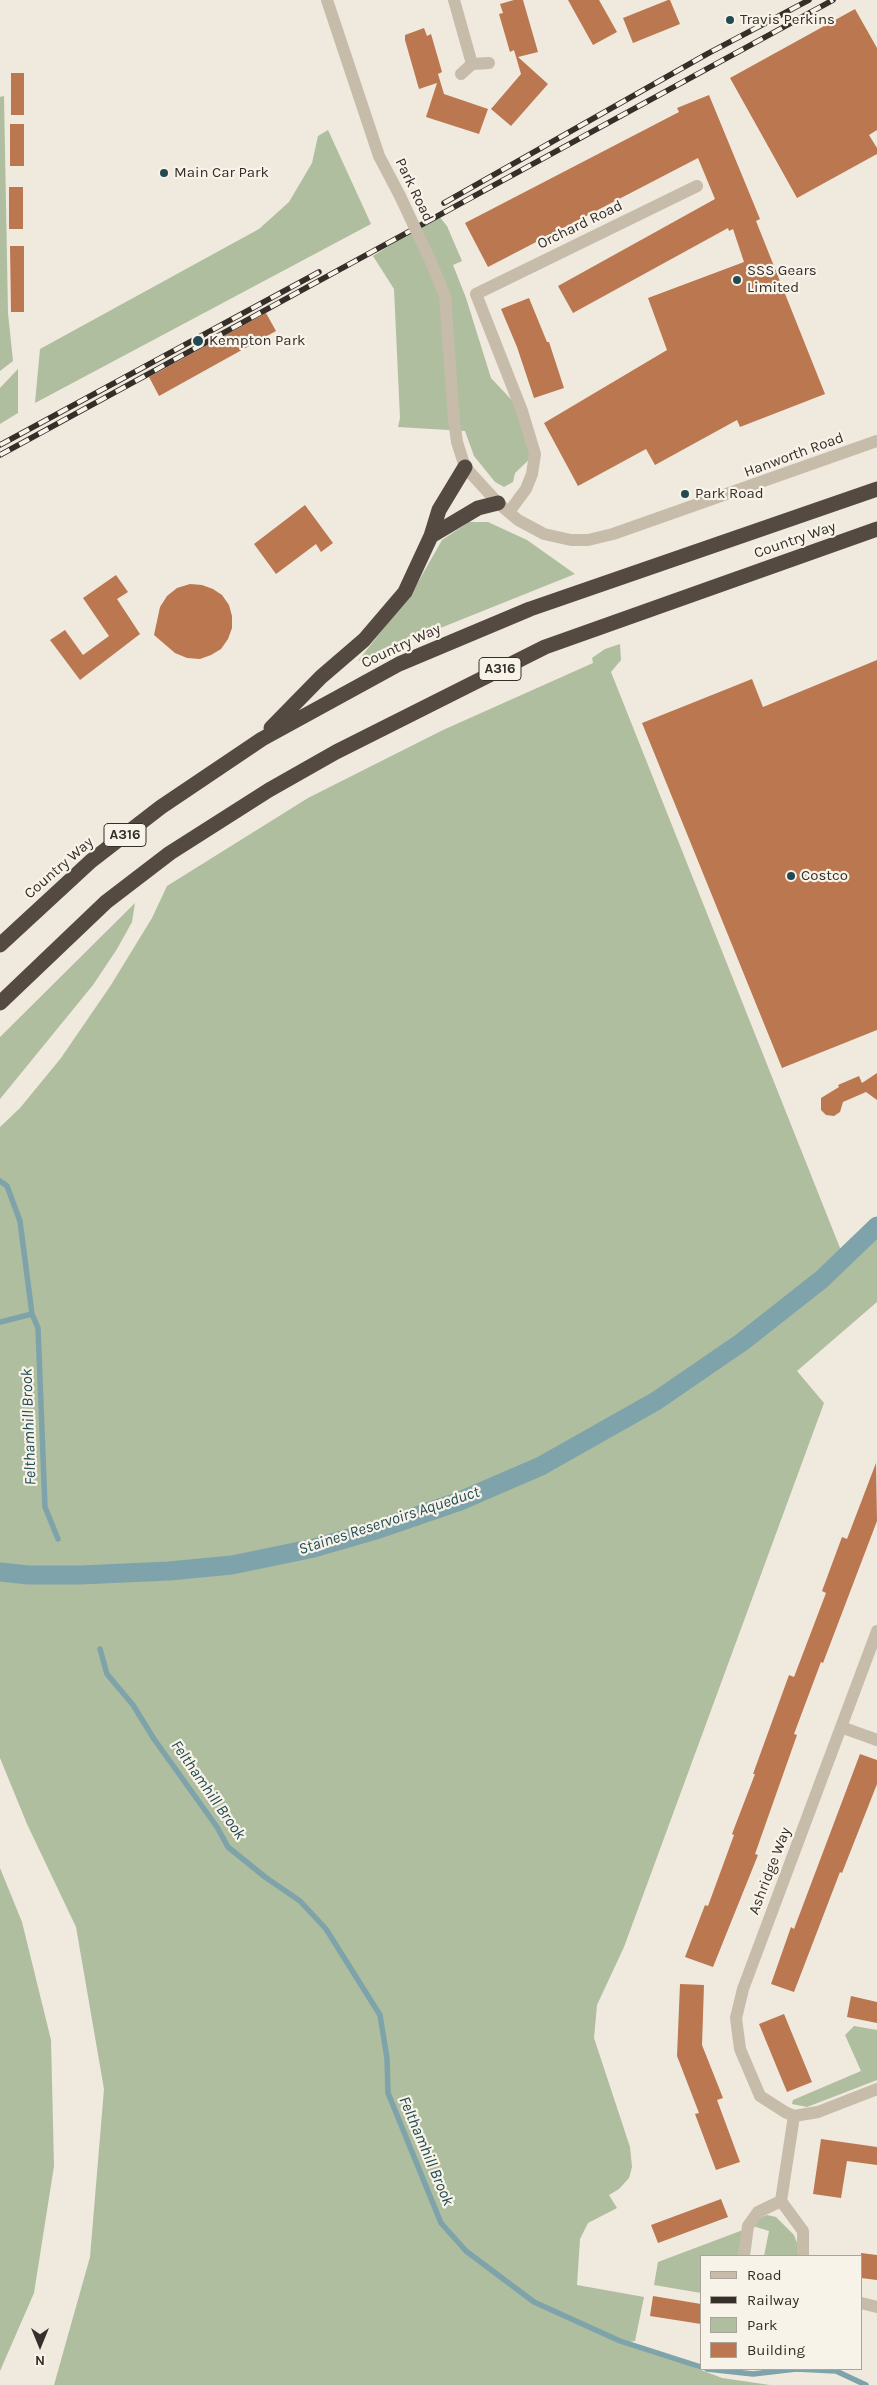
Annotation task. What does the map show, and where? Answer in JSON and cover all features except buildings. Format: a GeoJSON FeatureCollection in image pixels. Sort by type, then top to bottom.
{"type":"FeatureCollection","features":[{"type":"Feature","properties":{"kind":"highway"},"geometry":{"type":"LineString","coordinates":[[262,738],[321,677],[364,640],[405,592],[431,536],[439,510],[465,467]]}},
{"type":"Feature","properties":{"kind":"highway","name":"Country Way"},"geometry":{"type":"LineString","coordinates":[[0,945],[91,861],[161,807],[262,738],[399,664],[530,609],[877,489]]}},
{"type":"Feature","properties":{"kind":"highway"},"geometry":{"type":"LineString","coordinates":[[431,536],[478,508],[503,508]]}},
{"type":"Feature","properties":{"kind":"highway","name":"Country Way"},"geometry":{"type":"LineString","coordinates":[[0,1003],[106,902],[170,853],[269,790],[336,752],[545,647],[877,530]]}},
{"type":"Feature","properties":{"kind":"street","name":"Park Road"},"geometry":{"type":"LineString","coordinates":[[327,0],[379,156],[431,262],[444,296],[454,420],[457,442],[465,467],[503,508]]}},
{"type":"Feature","properties":{"kind":"street"},"geometry":{"type":"LineString","coordinates":[[454,0],[472,64]]}},
{"type":"Feature","properties":{"kind":"street"},"geometry":{"type":"LineString","coordinates":[[461,74],[472,64],[489,63]]}},
{"type":"Feature","properties":{"kind":"street","name":"Orchard Road"},"geometry":{"type":"LineString","coordinates":[[503,508],[526,489],[532,474],[534,454],[522,411],[476,294],[697,186]]}},
{"type":"Feature","properties":{"kind":"street","name":"Hanworth Road"},"geometry":{"type":"LineString","coordinates":[[503,508],[518,520],[544,534],[570,540],[588,540],[671,515],[877,441]]}},
{"type":"Feature","properties":{"kind":"street","name":"Ashridge Way"},"geometry":{"type":"LineString","coordinates":[[789,2114],[760,2096],[740,2049],[736,2018],[742,1989],[877,1631]]}},
{"type":"Feature","properties":{"kind":"street"},"geometry":{"type":"LineString","coordinates":[[841,1727],[877,1740]]}},
{"type":"Feature","properties":{"kind":"street"},"geometry":{"type":"LineString","coordinates":[[803,2255],[804,2231],[781,2201],[789,2114],[818,2112],[877,2089]]}},
{"type":"Feature","properties":{"kind":"street"},"geometry":{"type":"LineString","coordinates":[[744,2255],[748,2226],[758,2212],[781,2201]]}},
{"type":"Feature","properties":{"kind":"street"},"geometry":{"type":"LineString","coordinates":[[862,2303],[877,2307]]}},
{"type":"Feature","properties":{"kind":"green space"},"geometry":{"type":"Polygon","coordinates":[[[4,96],[8,313],[13,361],[0,371],[0,97],[4,96]]]}},
{"type":"Feature","properties":{"kind":"green space"},"geometry":{"type":"Polygon","coordinates":[[[328,130],[371,224],[35,403],[40,349],[259,229],[289,202],[312,163],[318,136],[328,130]]]}},
{"type":"Feature","properties":{"kind":"green space"},"geometry":{"type":"Polygon","coordinates":[[[438,215],[447,226],[462,261],[453,265],[466,298],[491,378],[522,411],[535,454],[515,473],[513,482],[504,487],[495,482],[474,456],[465,431],[398,427],[400,418],[394,289],[373,256],[438,215]]]}},
{"type":"Feature","properties":{"kind":"green space"},"geometry":{"type":"Polygon","coordinates":[[[18,369],[18,413],[0,424],[0,388],[18,369]]]}},
{"type":"Feature","properties":{"kind":"green space"},"geometry":{"type":"Polygon","coordinates":[[[469,522],[488,522],[527,540],[575,574],[358,661],[413,591],[442,540],[469,522]]]}},
{"type":"Feature","properties":{"kind":"green space"},"geometry":{"type":"Polygon","coordinates":[[[620,644],[621,660],[611,672],[844,1258],[877,1226],[877,1302],[797,1371],[824,1403],[624,1947],[597,2005],[594,2038],[630,2147],[632,2167],[629,2178],[619,2189],[609,2195],[617,2208],[588,2223],[580,2239],[577,2285],[644,2297],[635,2341],[628,2342],[722,2378],[770,2385],[54,2385],[90,2257],[104,2089],[76,1927],[27,1824],[0,1758],[0,1127],[20,1108],[61,1058],[111,985],[152,918],[167,886],[308,798],[443,730],[593,663],[592,658],[605,649],[620,644]]]}},
{"type":"Feature","properties":{"kind":"green space"},"geometry":{"type":"Polygon","coordinates":[[[135,903],[132,922],[93,985],[0,1099],[0,1037],[135,903]]]}},
{"type":"Feature","properties":{"kind":"green space"},"geometry":{"type":"Polygon","coordinates":[[[0,1868],[22,1922],[51,2040],[54,2166],[34,2293],[0,2371],[0,1868]]]}},
{"type":"Feature","properties":{"kind":"green space"},"geometry":{"type":"Polygon","coordinates":[[[854,2026],[877,2030],[877,2080],[807,2107],[792,2104],[793,2100],[861,2071],[845,2035],[854,2026]]]}},
{"type":"Feature","properties":{"kind":"green space"},"geometry":{"type":"Polygon","coordinates":[[[767,2215],[776,2217],[794,2235],[799,2248],[798,2255],[764,2255],[769,2231],[753,2226],[759,2218],[767,2215]]]}},
{"type":"Feature","properties":{"kind":"green space"},"geometry":{"type":"Polygon","coordinates":[[[743,2230],[738,2255],[700,2255],[700,2293],[654,2285],[658,2262],[743,2230]]]}},
{"type":"Feature","properties":{"kind":"waterway","name":"Felthamhill Brook"},"geometry":{"type":"LineString","coordinates":[[0,1181],[7,1186],[20,1221],[32,1314],[38,1328],[45,1507],[58,1539]]}},
{"type":"Feature","properties":{"kind":"waterway","name":"Staines Reservoirs Aqueduct"},"geometry":{"type":"LineString","coordinates":[[0,1572],[28,1575],[80,1575],[169,1571],[232,1565],[314,1548],[376,1530],[460,1501],[541,1466],[656,1401],[742,1342],[822,1279],[877,1226]]}},
{"type":"Feature","properties":{"kind":"waterway"},"geometry":{"type":"LineString","coordinates":[[0,1322],[32,1314]]}},
{"type":"Feature","properties":{"kind":"waterway","name":"Felthamhill Brook"},"geometry":{"type":"LineString","coordinates":[[100,1649],[107,1674],[133,1705],[154,1739],[217,1827],[228,1847],[265,1877],[300,1901],[326,1929],[380,2015],[387,2058],[388,2093],[441,2223],[466,2251],[534,2302],[620,2341],[700,2367]]}},
{"type":"Feature","properties":{"kind":"waterway","name":"Felthamhill Brook"},"geometry":{"type":"LineString","coordinates":[[716,2370],[753,2374],[787,2370]]}},
{"type":"Feature","properties":{"kind":"waterway","name":"Felthamhill Brook"},"geometry":{"type":"LineString","coordinates":[[816,2370],[836,2371],[866,2385]]}},
{"type":"Feature","properties":{"kind":"railway"},"geometry":{"type":"LineString","coordinates":[[444,203],[707,54],[809,0]]}},
{"type":"Feature","properties":{"kind":"railway"},"geometry":{"type":"LineString","coordinates":[[0,455],[833,0]]}},
{"type":"Feature","properties":{"kind":"railway"},"geometry":{"type":"LineString","coordinates":[[0,445],[319,272]]}},
{"type":"Feature","properties":{"kind":"place","name":"Travis Perkins"},"geometry":{"type":"Point","coordinates":[730,20]}},
{"type":"Feature","properties":{"kind":"place","name":"Main Car Park"},"geometry":{"type":"Point","coordinates":[164,173]}},
{"type":"Feature","properties":{"kind":"place","name":"SSS Gears Limited"},"geometry":{"type":"Point","coordinates":[737,280]}},
{"type":"Feature","properties":{"kind":"place","name":"Kempton Park"},"geometry":{"type":"Point","coordinates":[198,341]}},
{"type":"Feature","properties":{"kind":"place","name":"Park Road"},"geometry":{"type":"Point","coordinates":[685,494]}},
{"type":"Feature","properties":{"kind":"place","name":"Costco"},"geometry":{"type":"Point","coordinates":[791,876]}}]}
